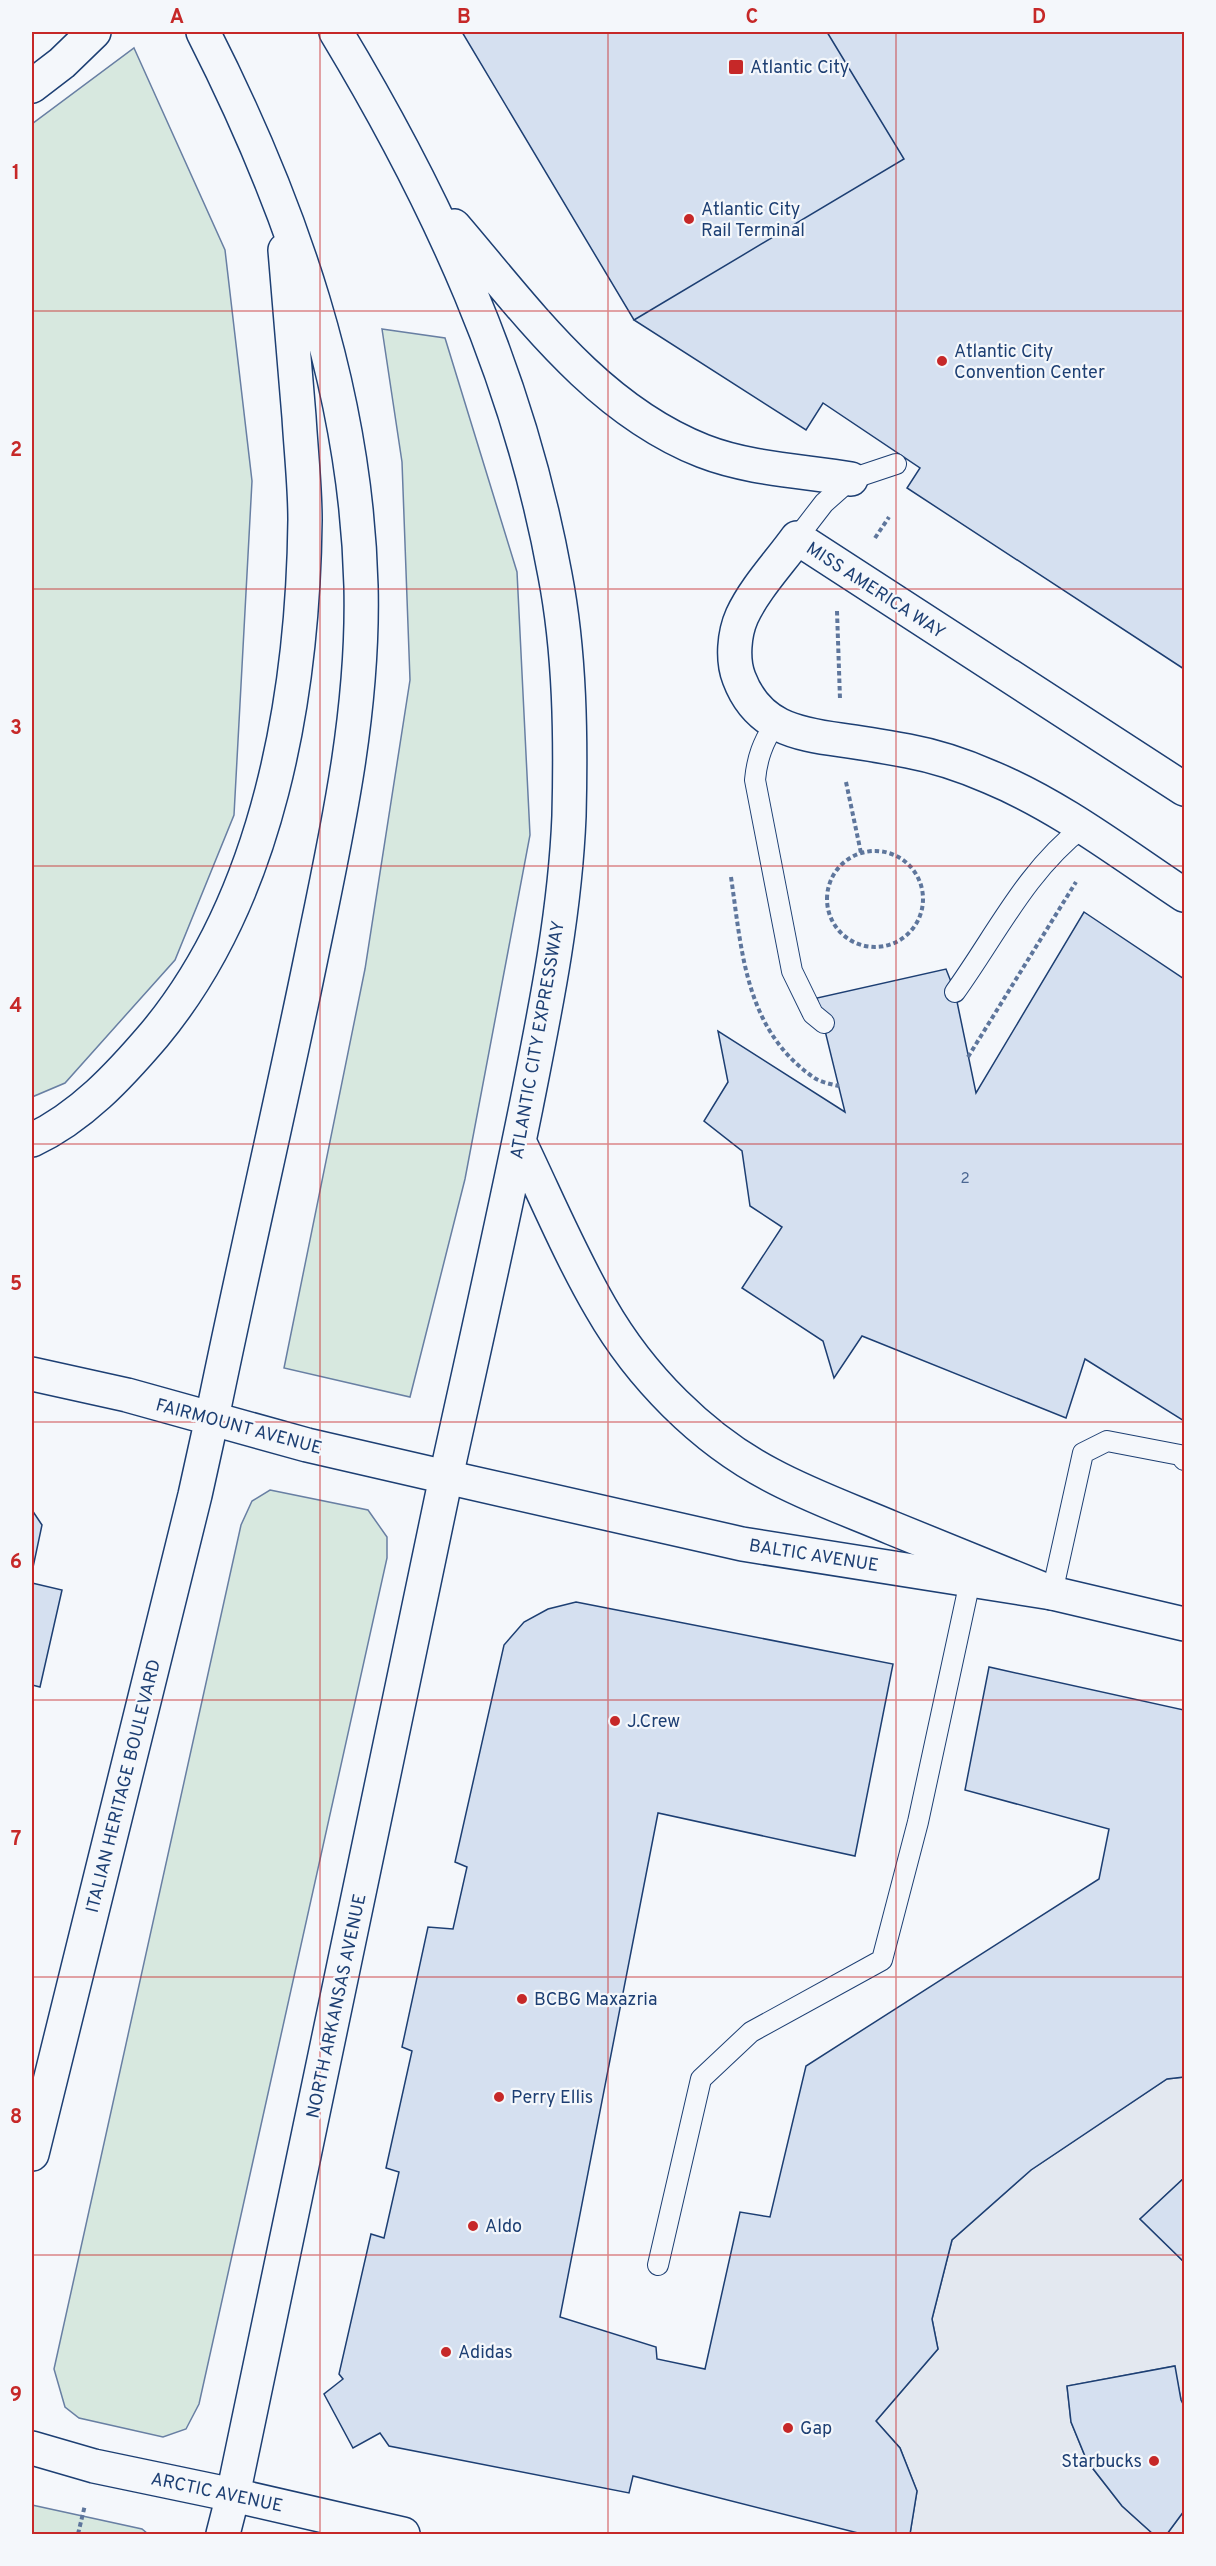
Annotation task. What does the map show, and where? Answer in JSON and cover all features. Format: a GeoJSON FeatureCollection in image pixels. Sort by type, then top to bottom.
{"type":"FeatureCollection","features":[{"type":"Feature","properties":{"kind":"main road"},"geometry":{"type":"LineString","coordinates":[[32,86],[62,63],[94,32]]}},
{"type":"Feature","properties":{"kind":"main road"},"geometry":{"type":"LineString","coordinates":[[203,32],[282,206],[308,277],[331,357],[346,431],[358,532],[361,586],[360,666],[353,743],[339,824],[276,1128],[212,1418]]}},
{"type":"Feature","properties":{"kind":"main road","name":"ATLANTIC CITY EXPRESSWAY"},"geometry":{"type":"LineString","coordinates":[[336,32],[394,129],[428,195],[493,344],[518,419],[538,493],[556,578],[565,658],[569,739],[569,818],[553,974],[446,1477]]}},
{"type":"Feature","properties":{"kind":"main road"},"geometry":{"type":"LineString","coordinates":[[428,195],[572,361],[628,409],[679,440],[704,451],[752,463],[851,479]]}},
{"type":"Feature","properties":{"kind":"main road"},"geometry":{"type":"LineString","coordinates":[[32,1140],[78,1110],[110,1084],[172,1014],[206,960],[241,888],[276,776],[298,645],[305,518],[282,206]]}},
{"type":"Feature","properties":{"kind":"main road","name":"MISS AMERICA WAY"},"geometry":{"type":"LineString","coordinates":[[1185,789],[797,538],[752,599],[742,617],[736,634],[737,673],[745,694],[775,724],[815,737],[911,751],[960,766],[1025,793],[1083,827],[1185,895]]}},
{"type":"Feature","properties":{"kind":"main road"},"geometry":{"type":"LineString","coordinates":[[519,1141],[601,1309],[649,1375],[676,1404],[707,1431],[736,1454],[770,1475],[812,1495],[1052,1593]]}},
{"type":"Feature","properties":{"kind":"main road","name":"FAIRMOUNT AVENUE"},"geometry":{"type":"LineString","coordinates":[[32,1374],[127,1395],[307,1445],[446,1477]]}},
{"type":"Feature","properties":{"kind":"main road","name":"ITALIAN HERITAGE BOULEVARD"},"geometry":{"type":"LineString","coordinates":[[32,2154],[195,1496],[212,1418]]}},
{"type":"Feature","properties":{"kind":"main road","name":"BALTIC AVENUE"},"geometry":{"type":"LineString","coordinates":[[446,1477],[742,1544],[1052,1593],[1185,1624]]}},
{"type":"Feature","properties":{"kind":"main road","name":"NORTH ARKANSAS AVENUE"},"geometry":{"type":"LineString","coordinates":[[223,2535],[446,1477]]}},
{"type":"Feature","properties":{"kind":"main road","name":"ARCTIC AVENUE"},"geometry":{"type":"LineString","coordinates":[[32,2448],[94,2466],[233,2495],[402,2535]]}},
{"type":"Feature","properties":{"kind":"lane"},"geometry":{"type":"LineString","coordinates":[[797,538],[824,503],[851,479],[896,464]]}},
{"type":"Feature","properties":{"kind":"lane"},"geometry":{"type":"LineString","coordinates":[[775,724],[762,746],[757,761],[755,780],[792,971],[813,1014],[824,1023]]}},
{"type":"Feature","properties":{"kind":"lane"},"geometry":{"type":"LineString","coordinates":[[955,992],[1030,879],[1062,843],[1083,827]]}},
{"type":"Feature","properties":{"kind":"lane"},"geometry":{"type":"LineString","coordinates":[[1052,1593],[1083,1453],[1107,1441],[1180,1455],[1185,1460]]}},
{"type":"Feature","properties":{"kind":"lane"},"geometry":{"type":"LineString","coordinates":[[658,2265],[701,2079],[751,2032],[882,1960],[918,1822],[970,1581]]}},
{"type":"Feature","properties":{"kind":"path"},"geometry":{"type":"LineString","coordinates":[[875,538],[889,517]]}},
{"type":"Feature","properties":{"kind":"path"},"geometry":{"type":"LineString","coordinates":[[836,601],[840,702]]}},
{"type":"Feature","properties":{"kind":"path"},"geometry":{"type":"LineString","coordinates":[[846,782],[861,853]]}},
{"type":"Feature","properties":{"kind":"path"},"geometry":{"type":"LineString","coordinates":[[877,852],[894,855],[908,864],[917,878],[922,893],[922,910],[915,925],[904,938],[890,945],[874,948],[860,945],[846,938],[828,914],[826,898],[829,884],[836,870],[847,860],[861,853],[877,852]]}},
{"type":"Feature","properties":{"kind":"path"},"geometry":{"type":"LineString","coordinates":[[968,1057],[1076,882]]}},
{"type":"Feature","properties":{"kind":"shaded area"},"geometry":{"type":"Polygon","coordinates":[[[134,48],[225,250],[252,481],[234,815],[175,960],[65,1083],[32,1097],[32,124],[134,48]]]}},
{"type":"Feature","properties":{"kind":"shaded area"},"geometry":{"type":"Polygon","coordinates":[[[382,329],[445,338],[517,572],[530,835],[465,1179],[410,1397],[284,1368],[365,969],[410,680],[402,462],[382,329]]]}},
{"type":"Feature","properties":{"kind":"shaded area"},"geometry":{"type":"Polygon","coordinates":[[[270,1490],[368,1510],[387,1537],[387,1558],[199,2404],[186,2429],[163,2437],[79,2418],[65,2407],[54,2369],[241,1525],[252,1501],[270,1490]]]}},
{"type":"Feature","properties":{"kind":"shaded area"},"geometry":{"type":"Polygon","coordinates":[[[1184,2077],[1184,2178],[1140,2219],[1184,2262],[1184,2406],[1174,2366],[1067,2386],[1071,2422],[1087,2461],[1122,2506],[1153,2534],[910,2534],[917,2491],[900,2448],[876,2421],[938,2349],[932,2319],[952,2240],[1031,2170],[1167,2079],[1184,2077]]]}},
{"type":"Feature","properties":{"kind":"shaded area"},"geometry":{"type":"Polygon","coordinates":[[[32,2505],[142,2529],[148,2534],[32,2534],[32,2505]]]}},
{"type":"Feature","properties":{"kind":"shaded area"},"geometry":{"type":"Polygon","coordinates":[[[1184,2511],[1184,2534],[1167,2534],[1184,2511]]]}},
{"type":"Feature","properties":{"kind":"building","name":"Atlantic City Rail Terminal"},"geometry":{"type":"Polygon","coordinates":[[[462,32],[827,32],[904,159],[634,320],[462,32]]]}},
{"type":"Feature","properties":{"kind":"building","name":"Atlantic City Convention Center"},"geometry":{"type":"Polygon","coordinates":[[[827,32],[1184,32],[1184,669],[907,488],[920,468],[823,403],[806,430],[634,320],[904,159],[827,32]]]}},
{"type":"Feature","properties":{"kind":"building"},"geometry":{"type":"Polygon","coordinates":[[[1084,912],[1184,979],[1184,1421],[1085,1359],[1066,1418],[862,1336],[834,1378],[823,1341],[742,1288],[782,1227],[750,1206],[742,1151],[704,1121],[728,1082],[718,1031],[845,1112],[817,998],[946,969],[955,992],[976,1093],[1084,912]]]}},
{"type":"Feature","properties":{"kind":"building"},"geometry":{"type":"Polygon","coordinates":[[[32,1510],[42,1525],[32,1572],[32,1510]]]}},
{"type":"Feature","properties":{"kind":"building"},"geometry":{"type":"Polygon","coordinates":[[[32,1583],[62,1590],[40,1687],[32,1685],[32,1583]]]}},
{"type":"Feature","properties":{"kind":"building"},"geometry":{"type":"Polygon","coordinates":[[[576,1602],[893,1664],[855,1856],[658,1813],[560,2317],[656,2347],[657,2359],[705,2369],[740,2212],[770,2217],[806,2066],[1099,1879],[1109,1829],[965,1790],[989,1667],[1184,1710],[1184,2077],[1167,2079],[1031,2170],[952,2240],[932,2319],[938,2349],[876,2421],[900,2448],[917,2491],[910,2534],[862,2534],[633,2476],[629,2493],[389,2446],[380,2433],[353,2448],[324,2394],[343,2379],[339,2374],[371,2234],[384,2238],[399,2172],[386,2168],[412,2051],[402,2047],[428,1927],[453,1929],[467,1867],[455,1862],[504,1645],[524,1622],[548,1609],[576,1602]]]}},
{"type":"Feature","properties":{"kind":"building"},"geometry":{"type":"Polygon","coordinates":[[[1184,2178],[1184,2262],[1140,2219],[1184,2178]]]}},
{"type":"Feature","properties":{"kind":"building"},"geometry":{"type":"Polygon","coordinates":[[[1175,2366],[1184,2406],[1184,2511],[1167,2534],[1153,2534],[1122,2506],[1087,2461],[1071,2422],[1067,2386],[1175,2366]]]}},
{"type":"Feature","properties":{"kind":"place","name":"Atlantic City"},"geometry":{"type":"Point","coordinates":[736,67]}},
{"type":"Feature","properties":{"kind":"place","name":"Atlantic City Rail Terminal"},"geometry":{"type":"Point","coordinates":[689,219]}},
{"type":"Feature","properties":{"kind":"place","name":"Atlantic City Convention Center"},"geometry":{"type":"Point","coordinates":[942,361]}},
{"type":"Feature","properties":{"kind":"place","name":"J.Crew"},"geometry":{"type":"Point","coordinates":[615,1721]}},
{"type":"Feature","properties":{"kind":"place","name":"BCBG Maxazria"},"geometry":{"type":"Point","coordinates":[522,1999]}},
{"type":"Feature","properties":{"kind":"place","name":"Perry Ellis"},"geometry":{"type":"Point","coordinates":[499,2097]}},
{"type":"Feature","properties":{"kind":"place","name":"Aldo"},"geometry":{"type":"Point","coordinates":[473,2226]}},
{"type":"Feature","properties":{"kind":"place","name":"Adidas"},"geometry":{"type":"Point","coordinates":[446,2352]}},
{"type":"Feature","properties":{"kind":"place","name":"Gap"},"geometry":{"type":"Point","coordinates":[788,2428]}},
{"type":"Feature","properties":{"kind":"place","name":"Starbucks"},"geometry":{"type":"Point","coordinates":[1154,2461]}}]}
